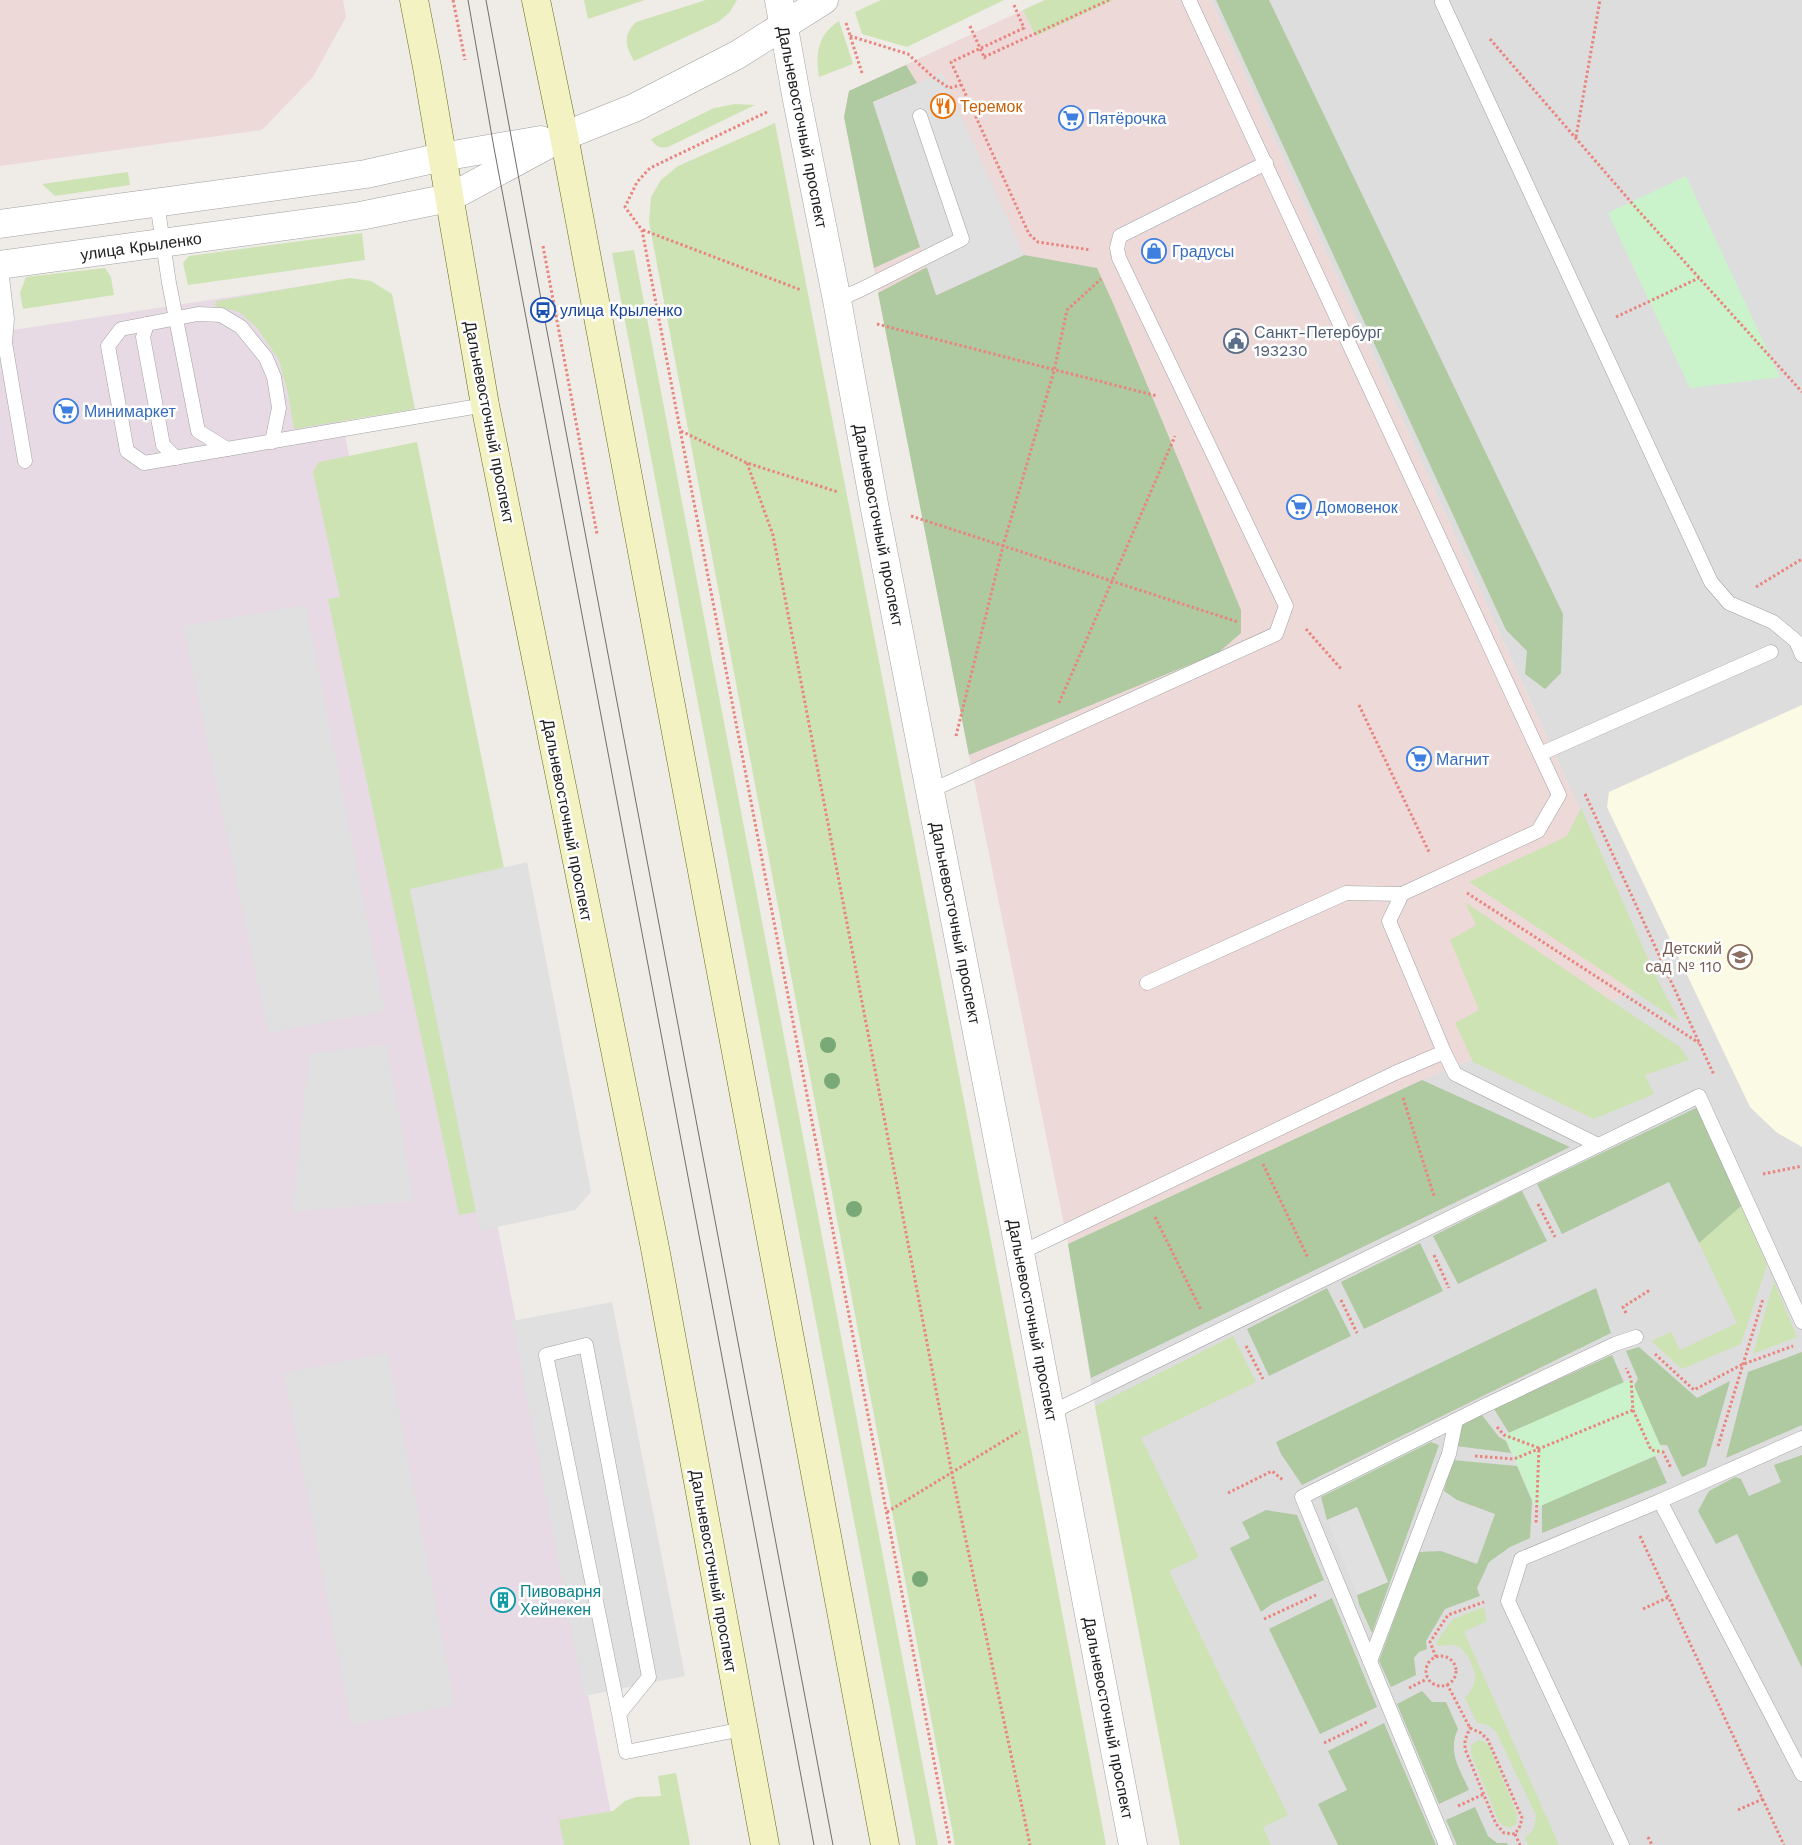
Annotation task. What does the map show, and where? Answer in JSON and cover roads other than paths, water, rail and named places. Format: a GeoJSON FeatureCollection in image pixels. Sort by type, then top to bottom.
{"type":"FeatureCollection","features":[{"type":"Feature","properties":{"kind":"main road","name":"Дальневосточный проспект"},"geometry":{"type":"LineString","coordinates":[[414,0],[485,405],[655,1248],[765,1845]]}},
{"type":"Feature","properties":{"kind":"main road"},"geometry":{"type":"LineString","coordinates":[[536,0],[564,136],[885,1845]]}},
{"type":"Feature","properties":{"kind":"street","name":"улица Крыленко"},"geometry":{"type":"LineString","coordinates":[[0,263],[372,214],[449,198],[564,136],[634,108],[737,55],[782,13],[824,0]]}},
{"type":"Feature","properties":{"kind":"street","name":"Дальневосточный проспект"},"geometry":{"type":"LineString","coordinates":[[782,13],[874,504],[1133,1845]]}},
{"type":"Feature","properties":{"kind":"street","name":"улица Крыленко"},"geometry":{"type":"LineString","coordinates":[[0,224],[366,174],[564,136]]}},
{"type":"Feature","properties":{"kind":"lane"},"geometry":{"type":"LineString","coordinates":[[1147,983],[1346,893],[1402,894],[1538,831],[1559,795],[1190,0]]}},
{"type":"Feature","properties":{"kind":"lane"},"geometry":{"type":"LineString","coordinates":[[1442,1],[1711,582],[1729,603],[1773,622],[1796,641],[1802,655]]}},
{"type":"Feature","properties":{"kind":"lane"},"geometry":{"type":"LineString","coordinates":[[837,300],[962,239],[920,116]]}},
{"type":"Feature","properties":{"kind":"lane"},"geometry":{"type":"LineString","coordinates":[[930,791],[1276,634],[1286,606],[1118,253],[1120,236],[1266,164]]}},
{"type":"Feature","properties":{"kind":"lane"},"geometry":{"type":"LineString","coordinates":[[157,203],[169,283],[198,431],[227,449]]}},
{"type":"Feature","properties":{"kind":"lane"},"geometry":{"type":"LineString","coordinates":[[0,263],[8,319],[5,343],[25,461]]}},
{"type":"Feature","properties":{"kind":"lane"},"geometry":{"type":"LineString","coordinates":[[272,442],[279,408],[274,376],[266,358],[241,327],[221,315],[198,314],[121,329],[108,346],[127,451],[144,463],[272,442],[485,405]]}},
{"type":"Feature","properties":{"kind":"lane"},"geometry":{"type":"LineString","coordinates":[[148,324],[143,337],[164,444],[176,458]]}},
{"type":"Feature","properties":{"kind":"lane"},"geometry":{"type":"LineString","coordinates":[[1540,754],[1771,652]]}},
{"type":"Feature","properties":{"kind":"lane"},"geometry":{"type":"LineString","coordinates":[[1402,894],[1388,921],[1455,1074],[1598,1145]]}},
{"type":"Feature","properties":{"kind":"lane"},"geometry":{"type":"LineString","coordinates":[[1020,1253],[1395,1073],[1444,1052]]}},
{"type":"Feature","properties":{"kind":"lane"},"geometry":{"type":"LineString","coordinates":[[1050,1413],[1699,1096],[1802,1322]]}},
{"type":"Feature","properties":{"kind":"lane"},"geometry":{"type":"LineString","coordinates":[[1446,1845],[1302,1497],[1482,1407],[1615,1344],[1636,1337]]}},
{"type":"Feature","properties":{"kind":"lane"},"geometry":{"type":"LineString","coordinates":[[619,1714],[650,1677],[586,1345],[546,1354],[626,1752],[743,1729]]}},
{"type":"Feature","properties":{"kind":"lane"},"geometry":{"type":"LineString","coordinates":[[1370,1662],[1449,1454],[1456,1420]]}},
{"type":"Feature","properties":{"kind":"lane"},"geometry":{"type":"LineString","coordinates":[[1622,1845],[1508,1601],[1521,1559],[1682,1492],[1802,1438]]}},
{"type":"Feature","properties":{"kind":"lane"},"geometry":{"type":"LineString","coordinates":[[1660,1501],[1802,1774]]}},
{"type":"Feature","properties":{"kind":"tram line"},"geometry":{"type":"LineString","coordinates":[[468,0],[494,148],[814,1845]]}},
{"type":"Feature","properties":{"kind":"tram line"},"geometry":{"type":"LineString","coordinates":[[486,0],[833,1845]]}},
{"type":"Feature","properties":{"kind":"place","name":"Теремок"},"geometry":{"type":"Point","coordinates":[943,106]}},
{"type":"Feature","properties":{"kind":"place","name":"Пятёрочка"},"geometry":{"type":"Point","coordinates":[1071,118]}},
{"type":"Feature","properties":{"kind":"place","name":"Градусы"},"geometry":{"type":"Point","coordinates":[1154,251]}},
{"type":"Feature","properties":{"kind":"place","name":"улица Крыленко"},"geometry":{"type":"Point","coordinates":[543,310]}},
{"type":"Feature","properties":{"kind":"place","name":"Санкт-Петербург 193230"},"geometry":{"type":"Point","coordinates":[1236,341]}},
{"type":"Feature","properties":{"kind":"place","name":"Минимаркет"},"geometry":{"type":"Point","coordinates":[66,411]}},
{"type":"Feature","properties":{"kind":"place","name":"Домовенок"},"geometry":{"type":"Point","coordinates":[1299,507]}},
{"type":"Feature","properties":{"kind":"place","name":"Магнит"},"geometry":{"type":"Point","coordinates":[1419,759]}},
{"type":"Feature","properties":{"kind":"place","name":"Детский сад № 110"},"geometry":{"type":"Point","coordinates":[1740,957]}},
{"type":"Feature","properties":{"kind":"place","name":"Пивоварня Хейнекен"},"geometry":{"type":"Point","coordinates":[503,1600]}}]}
